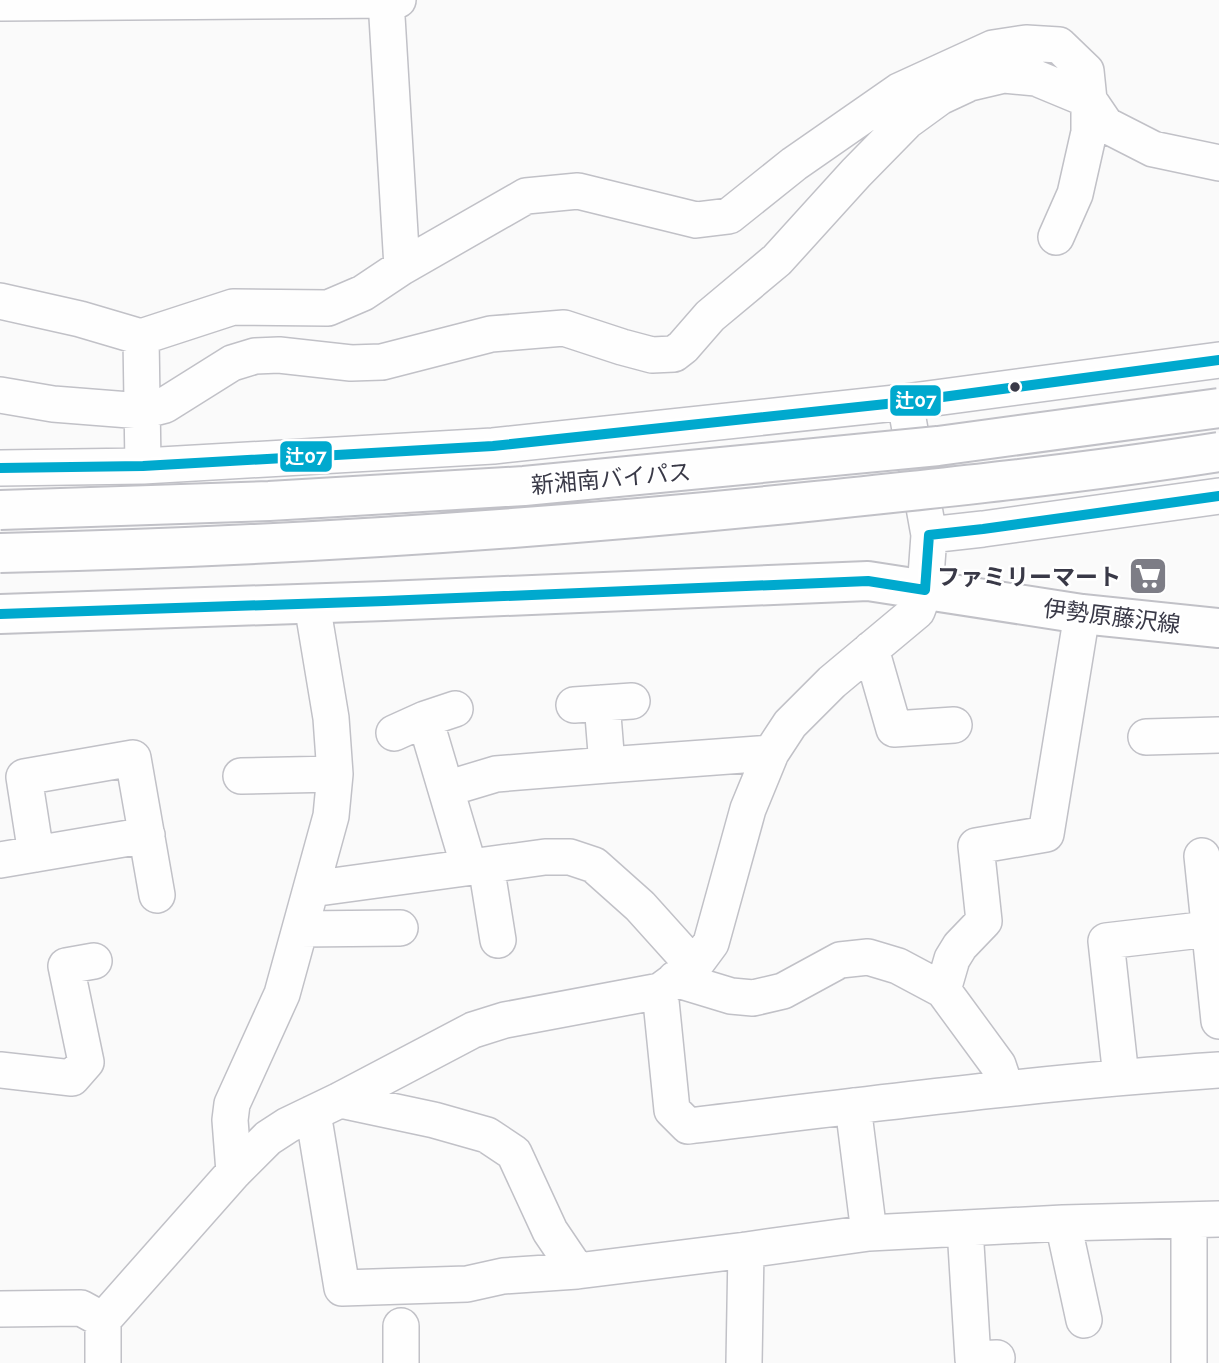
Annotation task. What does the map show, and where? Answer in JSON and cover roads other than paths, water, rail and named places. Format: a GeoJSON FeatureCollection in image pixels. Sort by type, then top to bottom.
{"type":"FeatureCollection","features":[{"type":"Feature","properties":{"kind":"main road","name":"新湘南バイパス"},"geometry":{"type":"LineString","coordinates":[[0,510],[269,501],[524,486],[938,446],[1219,408]]}},
{"type":"Feature","properties":{"kind":"main road","name":"新湘南バイパス"},"geometry":{"type":"LineString","coordinates":[[0,553],[275,544],[552,526],[949,487],[1219,452]]}},
{"type":"Feature","properties":{"kind":"main road","name":"伊勢原藤沢線"},"geometry":{"type":"LineString","coordinates":[[0,614],[868,581],[1082,614],[1219,628]]}},
{"type":"Feature","properties":{"kind":"street"},"geometry":{"type":"LineString","coordinates":[[386,0],[401,267]]}},
{"type":"Feature","properties":{"kind":"street"},"geometry":{"type":"LineString","coordinates":[[0,3],[398,0]]}},
{"type":"Feature","properties":{"kind":"street"},"geometry":{"type":"LineString","coordinates":[[0,301],[80,319],[141,337],[233,307],[328,308],[363,293],[401,267],[526,196],[578,191],[696,220],[729,216],[794,164],[899,91],[993,48],[1027,43],[1059,46],[1086,71],[1089,132],[1075,194],[1056,237]]}},
{"type":"Feature","properties":{"kind":"street"},"geometry":{"type":"LineString","coordinates":[[0,395],[53,404],[142,411],[165,405],[232,363],[255,356],[279,355],[351,363],[382,362],[491,334],[564,328],[652,355],[674,354],[710,316],[777,260],[907,121],[940,97],[970,83],[1003,75],[1036,78],[1089,100],[1106,125],[1153,149],[1219,163]]}},
{"type":"Feature","properties":{"kind":"street"},"geometry":{"type":"LineString","coordinates":[[141,337],[143,466]]}},
{"type":"Feature","properties":{"kind":"street"},"geometry":{"type":"LineString","coordinates":[[0,468],[143,466],[493,446],[905,402],[1219,360]]}},
{"type":"Feature","properties":{"kind":"street"},"geometry":{"type":"LineString","coordinates":[[676,979],[710,943],[748,809],[771,754],[790,724],[832,682],[917,611],[925,590],[929,535],[905,402]]}},
{"type":"Feature","properties":{"kind":"street"},"geometry":{"type":"LineString","coordinates":[[929,535],[1219,496]]}},
{"type":"Feature","properties":{"kind":"street"},"geometry":{"type":"LineString","coordinates":[[234,1172],[230,1120],[232,1104],[282,994],[331,816],[335,774],[331,718],[312,604]]}},
{"type":"Feature","properties":{"kind":"street"},"geometry":{"type":"LineString","coordinates":[[943,990],[952,959],[960,946],[984,921],[976,846],[1046,834],[1082,614]]}},
{"type":"Feature","properties":{"kind":"street"},"geometry":{"type":"LineString","coordinates":[[871,649],[894,729],[954,725]]}},
{"type":"Feature","properties":{"kind":"street"},"geometry":{"type":"LineString","coordinates":[[602,703],[607,765]]}},
{"type":"Feature","properties":{"kind":"street"},"geometry":{"type":"LineString","coordinates":[[424,720],[446,789],[478,866],[498,940]]}},
{"type":"Feature","properties":{"kind":"street"},"geometry":{"type":"LineString","coordinates":[[1146,737],[1219,735]]}},
{"type":"Feature","properties":{"kind":"street"},"geometry":{"type":"LineString","coordinates":[[446,789],[496,774],[771,754]]}},
{"type":"Feature","properties":{"kind":"street"},"geometry":{"type":"LineString","coordinates":[[36,854],[24,777],[133,758],[157,895]]}},
{"type":"Feature","properties":{"kind":"street"},"geometry":{"type":"LineString","coordinates":[[241,776],[335,774]]}},
{"type":"Feature","properties":{"kind":"street"},"geometry":{"type":"LineString","coordinates":[[0,860],[147,835]]}},
{"type":"Feature","properties":{"kind":"street"},"geometry":{"type":"LineString","coordinates":[[1202,856],[1219,1021]]}},
{"type":"Feature","properties":{"kind":"street"},"geometry":{"type":"LineString","coordinates":[[311,889],[545,857],[570,857],[594,865],[640,906],[676,979],[672,1110],[688,1126],[1006,1089],[1219,1070]]}},
{"type":"Feature","properties":{"kind":"street"},"geometry":{"type":"LineString","coordinates":[[300,929],[400,929]]}},
{"type":"Feature","properties":{"kind":"street"},"geometry":{"type":"LineString","coordinates":[[1121,1077],[1106,941],[1209,929]]}},
{"type":"Feature","properties":{"kind":"street"},"geometry":{"type":"LineString","coordinates":[[103,1363],[103,1321],[234,1172],[268,1138],[288,1125],[473,1030],[505,1020],[676,979],[731,996],[753,998],[783,991],[840,960],[868,957],[898,966],[943,990],[998,1065],[1006,1089]]}},
{"type":"Feature","properties":{"kind":"street"},"geometry":{"type":"LineString","coordinates":[[0,1070],[72,1078],[86,1062],[66,966],[94,961]]}},
{"type":"Feature","properties":{"kind":"street"},"geometry":{"type":"LineString","coordinates":[[853,1106],[869,1233]]}},
{"type":"Feature","properties":{"kind":"street"},"geometry":{"type":"LineString","coordinates":[[327,1107],[342,1288],[467,1284],[503,1276],[577,1271],[869,1233],[1204,1219]]}},
{"type":"Feature","properties":{"kind":"street"},"geometry":{"type":"LineString","coordinates":[[327,1107],[434,1120],[487,1135],[514,1153],[550,1231],[577,1271]]}},
{"type":"Feature","properties":{"kind":"street"},"geometry":{"type":"LineString","coordinates":[[1204,1219],[1219,1240]]}},
{"type":"Feature","properties":{"kind":"street"},"geometry":{"type":"LineString","coordinates":[[1189,1363],[1204,1315],[1204,1219]]}},
{"type":"Feature","properties":{"kind":"street"},"geometry":{"type":"LineString","coordinates":[[1063,1223],[1084,1320]]}},
{"type":"Feature","properties":{"kind":"street"},"geometry":{"type":"LineString","coordinates":[[965,1228],[973,1359],[997,1358]]}},
{"type":"Feature","properties":{"kind":"street"},"geometry":{"type":"LineString","coordinates":[[744,1363],[746,1250]]}},
{"type":"Feature","properties":{"kind":"street"},"geometry":{"type":"LineString","coordinates":[[0,1309],[81,1308],[103,1321]]}},
{"type":"Feature","properties":{"kind":"street"},"geometry":{"type":"LineString","coordinates":[[401,1326],[401,1363]]}},
{"type":"Feature","properties":{"kind":"place","name":"ファミリーマート"},"geometry":{"type":"Point","coordinates":[1148,576]}}]}
